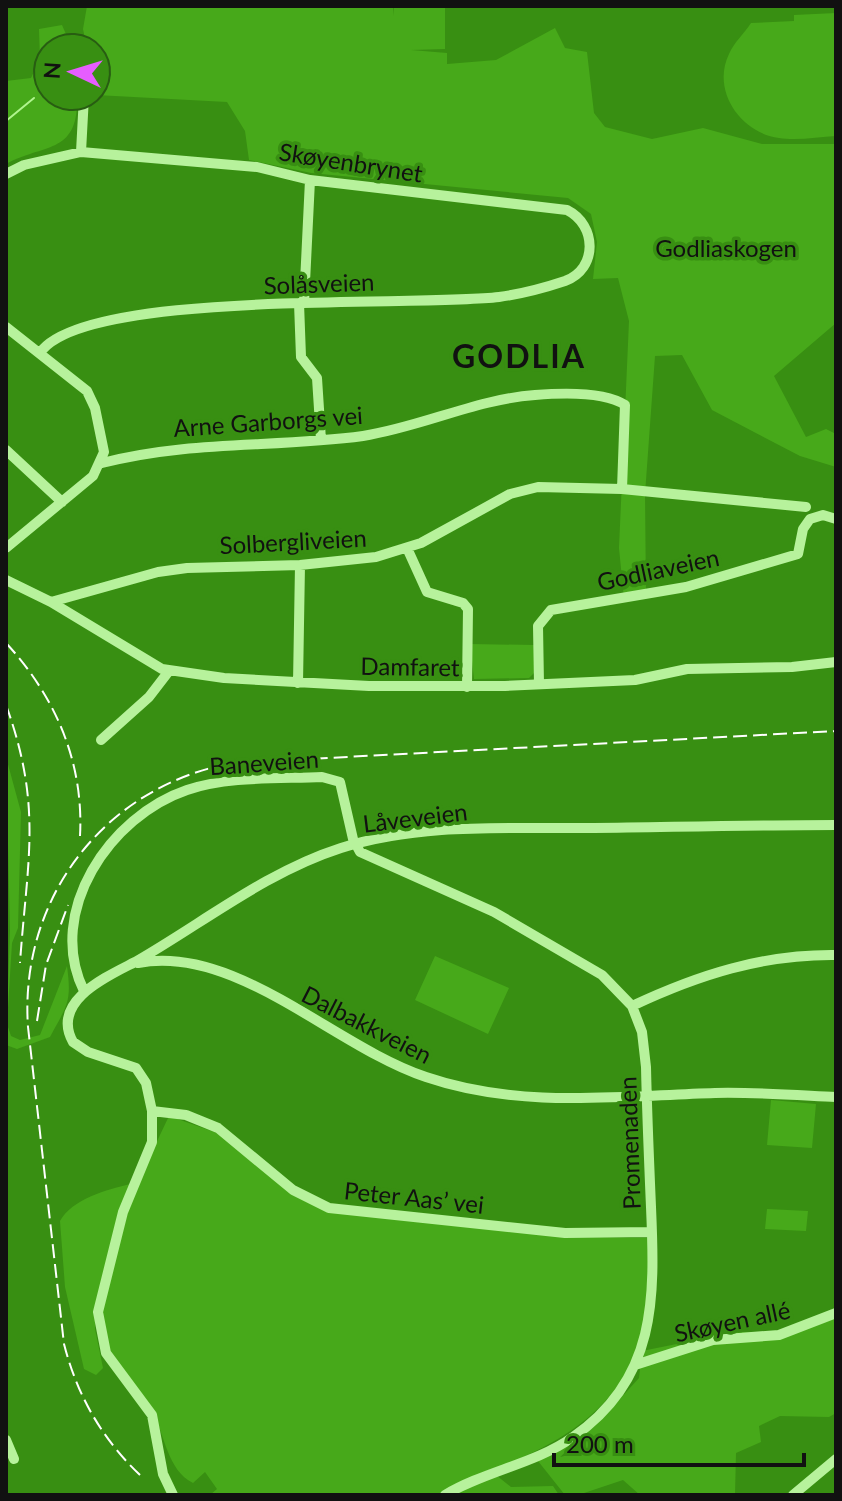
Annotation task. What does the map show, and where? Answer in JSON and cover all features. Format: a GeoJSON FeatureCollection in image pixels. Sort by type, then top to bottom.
{"type":"FeatureCollection","features":[{"type":"Feature","properties":{"kind":"street"},"geometry":{"type":"LineString","coordinates":[[81,152],[83,112]]}},
{"type":"Feature","properties":{"kind":"street","name":"Skøyenbrynet"},"geometry":{"type":"LineString","coordinates":[[6,174],[24,165],[81,152],[250,166],[310,180],[567,210],[587,229],[590,248]]}},
{"type":"Feature","properties":{"kind":"street"},"geometry":{"type":"LineString","coordinates":[[310,180],[301,303],[301,357],[317,378],[321,440]]}},
{"type":"Feature","properties":{"kind":"street","name":"Solåsveien"},"geometry":{"type":"LineString","coordinates":[[40,353],[54,338],[117,320],[187,309],[502,296],[573,278],[583,267],[590,248]]}},
{"type":"Feature","properties":{"kind":"street"},"geometry":{"type":"LineString","coordinates":[[6,327],[90,395],[103,441],[102,463],[93,476],[6,548]]}},
{"type":"Feature","properties":{"kind":"street","name":"Arne Garborgs vei"},"geometry":{"type":"LineString","coordinates":[[102,463],[141,453],[206,444],[321,440],[392,430],[532,395],[598,398],[625,405],[622,489]]}},
{"type":"Feature","properties":{"kind":"street"},"geometry":{"type":"LineString","coordinates":[[6,450],[62,502]]}},
{"type":"Feature","properties":{"kind":"street","name":"Solbergliveien"},"geometry":{"type":"LineString","coordinates":[[51,602],[172,570],[300,565],[376,557],[407,548],[526,489],[622,489],[806,507]]}},
{"type":"Feature","properties":{"kind":"street","name":"Godliaveien"},"geometry":{"type":"LineString","coordinates":[[539,684],[538,626],[551,610],[686,587],[793,558],[800,549],[807,522],[823,515],[836,519]]}},
{"type":"Feature","properties":{"kind":"street"},"geometry":{"type":"LineString","coordinates":[[407,548],[427,592],[463,603],[468,609],[467,687]]}},
{"type":"Feature","properties":{"kind":"street"},"geometry":{"type":"LineString","coordinates":[[298,683],[300,565]]}},
{"type":"Feature","properties":{"kind":"street","name":"Damfaret"},"geometry":{"type":"LineString","coordinates":[[6,580],[51,602],[169,671],[298,683],[467,687],[635,680],[687,669],[792,667],[836,662]]}},
{"type":"Feature","properties":{"kind":"street"},"geometry":{"type":"LineString","coordinates":[[101,740],[149,697],[169,671]]}},
{"type":"Feature","properties":{"kind":"street","name":"Baneveien"},"geometry":{"type":"LineString","coordinates":[[84,991],[76,975],[73,954],[81,895],[94,867],[115,837],[155,806],[187,790],[214,784],[334,778],[340,782],[355,844]]}},
{"type":"Feature","properties":{"kind":"street","name":"Låveveien"},"geometry":{"type":"LineString","coordinates":[[84,991],[98,979],[129,965],[284,872],[355,844],[398,835],[461,830],[836,825]]}},
{"type":"Feature","properties":{"kind":"street","name":"Promenaden"},"geometry":{"type":"LineString","coordinates":[[355,844],[364,855],[465,897],[602,975],[632,1006],[642,1032],[647,1096],[652,1304],[635,1365],[611,1402],[572,1438],[445,1495]]}},
{"type":"Feature","properties":{"kind":"street"},"geometry":{"type":"LineString","coordinates":[[632,1006],[690,980],[739,965],[792,956],[836,955]]}},
{"type":"Feature","properties":{"kind":"street","name":"Dalbakkveien"},"geometry":{"type":"LineString","coordinates":[[129,965],[184,960],[219,969],[386,1061],[463,1088],[532,1098],[760,1092],[836,1097]]}},
{"type":"Feature","properties":{"kind":"street"},"geometry":{"type":"LineString","coordinates":[[84,991],[69,1020],[69,1034],[73,1042],[88,1052],[136,1068],[146,1083],[152,1111],[152,1142],[123,1212],[98,1312],[106,1353],[152,1415],[163,1474],[173,1495]]}},
{"type":"Feature","properties":{"kind":"street","name":"Peter Aas’ vei"},"geometry":{"type":"LineString","coordinates":[[152,1111],[186,1115],[218,1128],[293,1190],[329,1208],[565,1233],[652,1232]]}},
{"type":"Feature","properties":{"kind":"street","name":"Skøyen allé"},"geometry":{"type":"LineString","coordinates":[[635,1365],[713,1340],[779,1335],[836,1313]]}},
{"type":"Feature","properties":{"kind":"street"},"geometry":{"type":"LineString","coordinates":[[6,1440],[14,1459]]}},
{"type":"Feature","properties":{"kind":"street"},"geometry":{"type":"LineString","coordinates":[[793,1495],[836,1459]]}},
{"type":"Feature","properties":{"kind":"green space","name":"Godliaskogen"},"geometry":{"type":"Polygon","coordinates":[[[87,6],[393,6],[394,16],[394,6],[445,6],[445,49],[411,50],[447,53],[447,64],[496,60],[555,28],[565,48],[587,52],[594,113],[605,127],[652,139],[703,128],[762,144],[836,144],[836,323],[774,376],[806,437],[826,429],[836,434],[836,467],[800,456],[712,410],[682,355],[655,356],[645,494],[646,595],[624,599],[619,548],[629,321],[618,278],[593,279],[597,242],[591,214],[568,198],[311,173],[249,160],[245,131],[227,102],[112,96],[112,32],[84,32],[87,6]]]}},
{"type":"Feature","properties":{"kind":"green space"},"geometry":{"type":"Polygon","coordinates":[[[836,13],[836,136],[786,139],[753,128],[733,108],[724,82],[724,68],[736,42],[751,23],[794,21],[794,15],[836,13]]]}},
{"type":"Feature","properties":{"kind":"green space"},"geometry":{"type":"Polygon","coordinates":[[[62,25],[65,32],[39,32],[39,29],[62,25]]]}},
{"type":"Feature","properties":{"kind":"green space"},"geometry":{"type":"Polygon","coordinates":[[[31,78],[32,112],[76,112],[72,129],[56,144],[6,164],[6,81],[31,78]]]}},
{"type":"Feature","properties":{"kind":"green space"},"geometry":{"type":"Polygon","coordinates":[[[470,644],[534,645],[535,672],[529,678],[474,679],[470,644]]]}},
{"type":"Feature","properties":{"kind":"green space"},"geometry":{"type":"Polygon","coordinates":[[[6,757],[21,812],[18,928],[12,943],[7,1024],[11,1036],[20,1040],[40,1035],[67,966],[69,988],[64,1010],[50,1037],[17,1049],[6,1045],[10,930],[6,757]]]}},
{"type":"Feature","properties":{"kind":"green space"},"geometry":{"type":"Polygon","coordinates":[[[435,956],[509,988],[488,1034],[415,1000],[435,956]]]}},
{"type":"Feature","properties":{"kind":"green space"},"geometry":{"type":"Polygon","coordinates":[[[771,1100],[816,1104],[812,1148],[767,1145],[771,1100]]]}},
{"type":"Feature","properties":{"kind":"green space"},"geometry":{"type":"Polygon","coordinates":[[[169,1116],[220,1134],[306,1202],[566,1237],[648,1238],[650,1284],[645,1330],[621,1382],[586,1420],[565,1435],[491,1471],[511,1487],[553,1486],[559,1495],[210,1495],[217,1489],[205,1472],[193,1483],[184,1477],[172,1461],[152,1410],[109,1350],[103,1327],[104,1299],[120,1232],[169,1116]]]}},
{"type":"Feature","properties":{"kind":"green space"},"geometry":{"type":"Polygon","coordinates":[[[130,1184],[95,1312],[95,1329],[103,1368],[96,1375],[84,1369],[65,1287],[60,1221],[81,1201],[130,1184]]]}},
{"type":"Feature","properties":{"kind":"green space"},"geometry":{"type":"Polygon","coordinates":[[[767,1209],[808,1211],[806,1231],[765,1229],[767,1209]]]}},
{"type":"Feature","properties":{"kind":"green space"},"geometry":{"type":"Polygon","coordinates":[[[836,1314],[836,1413],[829,1417],[780,1416],[759,1426],[761,1442],[736,1453],[735,1495],[640,1495],[623,1480],[578,1495],[565,1495],[538,1461],[569,1445],[608,1412],[639,1378],[642,1351],[736,1332],[788,1332],[836,1314]]]}},
{"type":"Feature","properties":{"kind":"waterway"},"geometry":{"type":"LineString","coordinates":[[6,121],[32,100]]}},
{"type":"Feature","properties":{"kind":"railway"},"geometry":{"type":"LineString","coordinates":[[6,643],[39,685],[63,732],[77,782],[80,836]]}},
{"type":"Feature","properties":{"kind":"railway"},"geometry":{"type":"LineString","coordinates":[[6,705],[18,741],[29,805],[30,834],[20,963]]}},
{"type":"Feature","properties":{"kind":"railway"},"geometry":{"type":"LineString","coordinates":[[140,1475],[114,1447],[93,1415],[76,1381],[64,1344],[28,1027],[29,980],[38,935],[55,893],[79,855],[110,823],[146,796],[187,776],[233,763],[836,731]]}},
{"type":"Feature","properties":{"kind":"railway"},"geometry":{"type":"LineString","coordinates":[[37,1021],[46,965],[68,905]]}},
{"type":"Feature","properties":{"kind":"district","name":"GODLIA"},"geometry":{"type":"Point","coordinates":[519,355]}}]}
